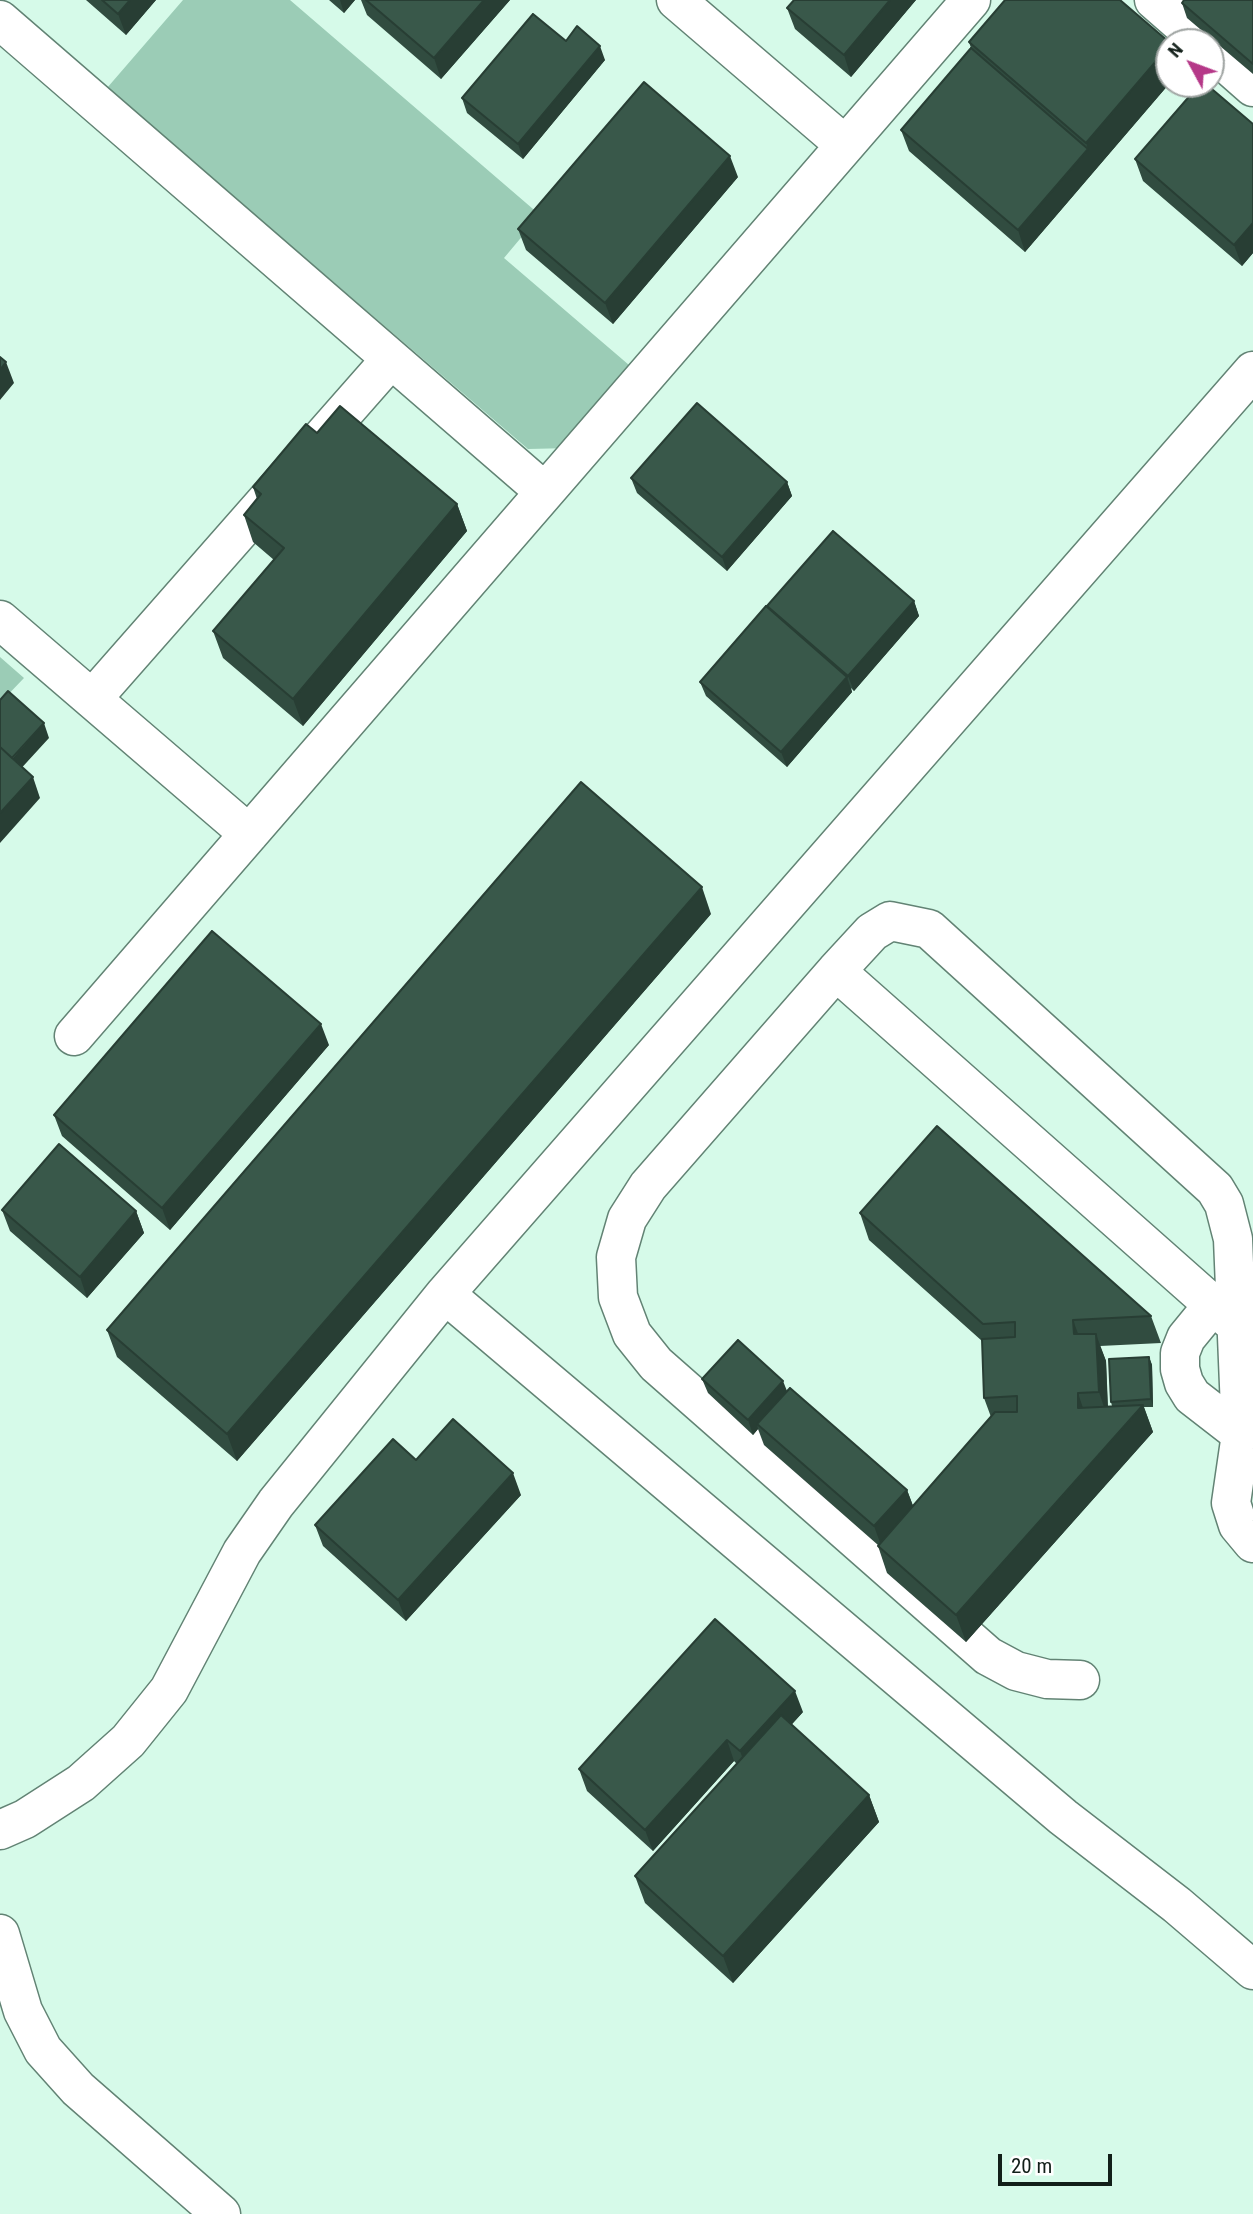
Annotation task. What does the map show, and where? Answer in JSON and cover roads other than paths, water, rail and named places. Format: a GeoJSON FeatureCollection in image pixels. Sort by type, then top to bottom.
{"type":"FeatureCollection","features":[{"type":"Feature","properties":{"kind":"street"},"geometry":{"type":"LineString","coordinates":[[676,0],[845,145]]}},
{"type":"Feature","properties":{"kind":"street"},"geometry":{"type":"LineString","coordinates":[[74,1037],[971,0]]}},
{"type":"Feature","properties":{"kind":"street"},"geometry":{"type":"LineString","coordinates":[[1154,0],[1186,28]]}},
{"type":"Feature","properties":{"kind":"street"},"geometry":{"type":"LineString","coordinates":[[0,20],[545,492]]}},
{"type":"Feature","properties":{"kind":"street"},"geometry":{"type":"LineString","coordinates":[[1225,62],[1253,87]]}},
{"type":"Feature","properties":{"kind":"street"},"geometry":{"type":"LineString","coordinates":[[92,699],[391,359]]}},
{"type":"Feature","properties":{"kind":"street"},"geometry":{"type":"LineString","coordinates":[[0,1830],[25,1819],[81,1783],[128,1741],[169,1690],[243,1552],[276,1503],[445,1294],[1253,371]]}},
{"type":"Feature","properties":{"kind":"street"},"geometry":{"type":"LineString","coordinates":[[0,620],[249,834]]}},
{"type":"Feature","properties":{"kind":"street"},"geometry":{"type":"LineString","coordinates":[[1080,1681],[1047,1679],[1016,1671],[988,1656],[656,1364],[632,1334],[618,1297],[616,1257],[627,1219],[648,1186],[836,971],[872,932],[890,921],[929,929],[1215,1189],[1231,1221],[1225,1316],[1241,1433],[1231,1503],[1238,1525],[1253,1543]]}},
{"type":"Feature","properties":{"kind":"street"},"geometry":{"type":"LineString","coordinates":[[836,971],[1225,1316]]}},
{"type":"Feature","properties":{"kind":"street"},"geometry":{"type":"LineString","coordinates":[[445,1294],[1063,1818],[1177,1905],[1253,1970]]}},
{"type":"Feature","properties":{"kind":"street"},"geometry":{"type":"LineString","coordinates":[[1225,1316],[1185,1338],[1180,1353],[1180,1368],[1184,1383],[1192,1396],[1241,1433]]}},
{"type":"Feature","properties":{"kind":"street"},"geometry":{"type":"LineString","coordinates":[[0,1934],[23,2011],[43,2050],[78,2089],[221,2214]]}}]}
